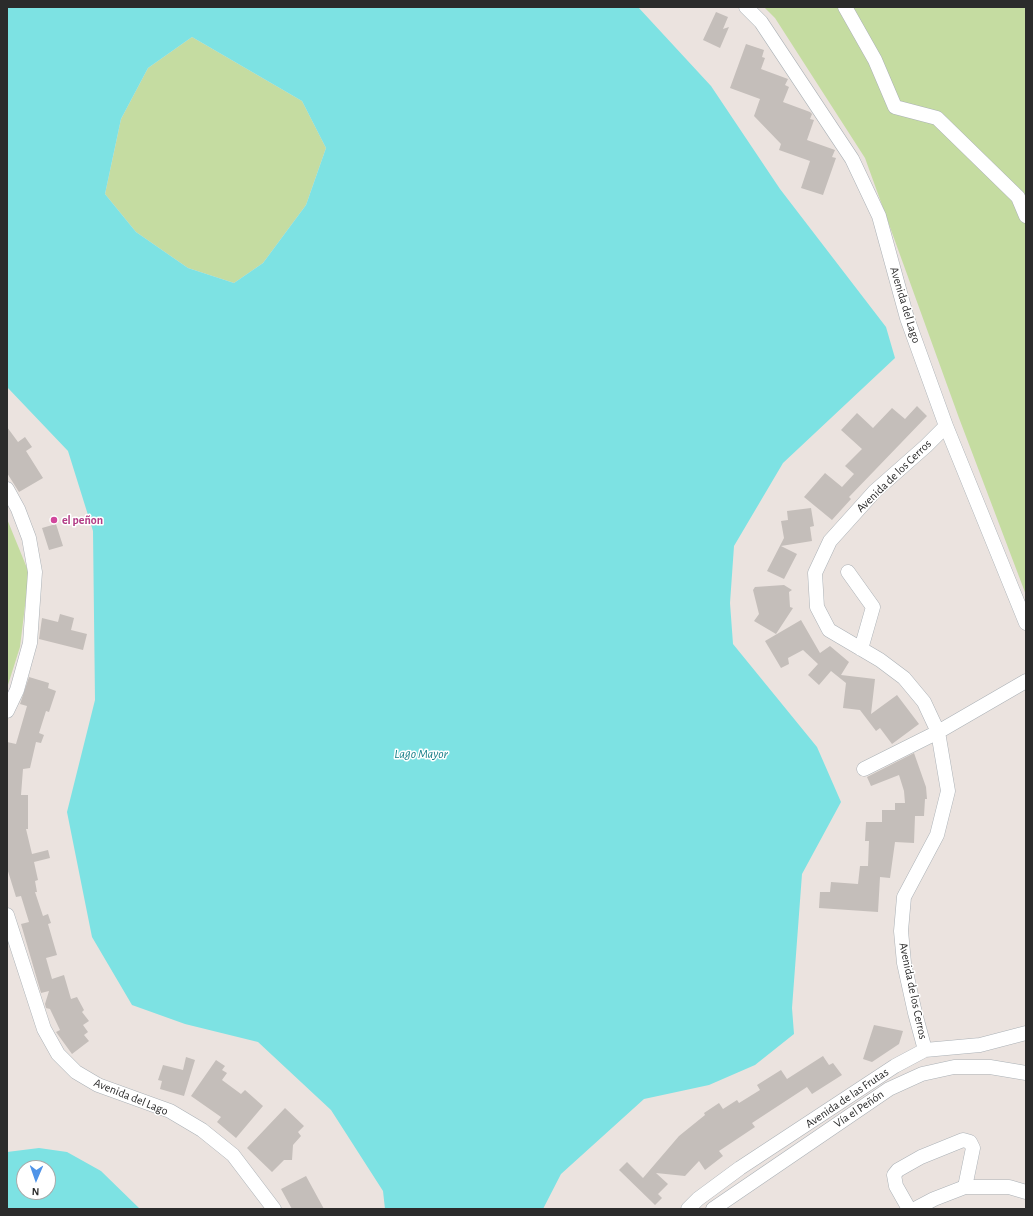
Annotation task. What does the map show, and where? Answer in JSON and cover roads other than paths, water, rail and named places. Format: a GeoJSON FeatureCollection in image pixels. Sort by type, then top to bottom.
{"type":"FeatureCollection","features":[{"type":"Feature","properties":{"kind":"street","name":"Avenida del Lago"},"geometry":{"type":"LineString","coordinates":[[746,7],[761,22],[852,159],[879,216],[907,318],[946,426],[1026,623]]}},
{"type":"Feature","properties":{"kind":"street"},"geometry":{"type":"LineString","coordinates":[[845,7],[875,60],[895,106],[937,118],[1018,198],[1026,216]]}},
{"type":"Feature","properties":{"kind":"street","name":"Avenida de los Cerros"},"geometry":{"type":"LineString","coordinates":[[925,1050],[904,962],[901,931],[904,897],[937,835],[948,791],[938,732],[924,702],[904,678],[880,660],[829,630],[817,607],[815,573],[830,541],[876,491],[946,426]]}},
{"type":"Feature","properties":{"kind":"street"},"geometry":{"type":"LineString","coordinates":[[7,489],[18,510],[29,538],[35,572],[30,643],[17,690],[7,711]]}},
{"type":"Feature","properties":{"kind":"street"},"geometry":{"type":"LineString","coordinates":[[848,572],[872,607],[861,649]]}},
{"type":"Feature","properties":{"kind":"street"},"geometry":{"type":"LineString","coordinates":[[864,769],[938,732],[1026,681]]}},
{"type":"Feature","properties":{"kind":"street","name":"Avenida del Lago"},"geometry":{"type":"LineString","coordinates":[[7,915],[44,1029],[58,1054],[76,1072],[98,1085],[170,1111],[202,1130],[233,1155],[274,1209]]}},
{"type":"Feature","properties":{"kind":"street","name":"Avenida de las Frutas"},"geometry":{"type":"LineString","coordinates":[[688,1209],[698,1199],[740,1168],[895,1066],[925,1050],[980,1045],[1026,1033]]}},
{"type":"Feature","properties":{"kind":"street","name":"Vía el Peñón"},"geometry":{"type":"LineString","coordinates":[[713,1209],[889,1089],[922,1074],[954,1067],[990,1067],[1026,1073]]}},
{"type":"Feature","properties":{"kind":"street"},"geometry":{"type":"LineString","coordinates":[[908,1209],[896,1186],[894,1175],[898,1170],[921,1157],[964,1140],[970,1142],[973,1148],[965,1188]]}},
{"type":"Feature","properties":{"kind":"street"},"geometry":{"type":"LineString","coordinates":[[915,1209],[934,1199],[965,1188],[1009,1187],[1026,1192]]}},
{"type":"Feature","properties":{"kind":"water","name":"Lago Mayor"},"geometry":{"type":"Polygon","coordinates":[[[7,7],[638,7],[711,86],[780,189],[886,327],[895,358],[783,463],[734,546],[730,603],[733,644],[817,747],[841,802],[802,874],[792,1008],[794,1034],[755,1065],[709,1085],[644,1099],[561,1174],[543,1209],[385,1209],[383,1191],[331,1110],[258,1042],[185,1024],[132,1005],[92,937],[67,812],[95,700],[93,531],[68,451],[7,387],[7,7]],[[192,37],[148,68],[121,119],[105,194],[136,232],[188,268],[234,283],[263,263],[306,205],[326,148],[302,101],[192,37]]]}},
{"type":"Feature","properties":{"kind":"water"},"geometry":{"type":"Polygon","coordinates":[[[39,1148],[67,1152],[101,1171],[140,1209],[7,1209],[7,1152],[39,1148]]]}},
{"type":"Feature","properties":{"kind":"place","name":"el peñon"},"geometry":{"type":"Point","coordinates":[54,520]}}]}
